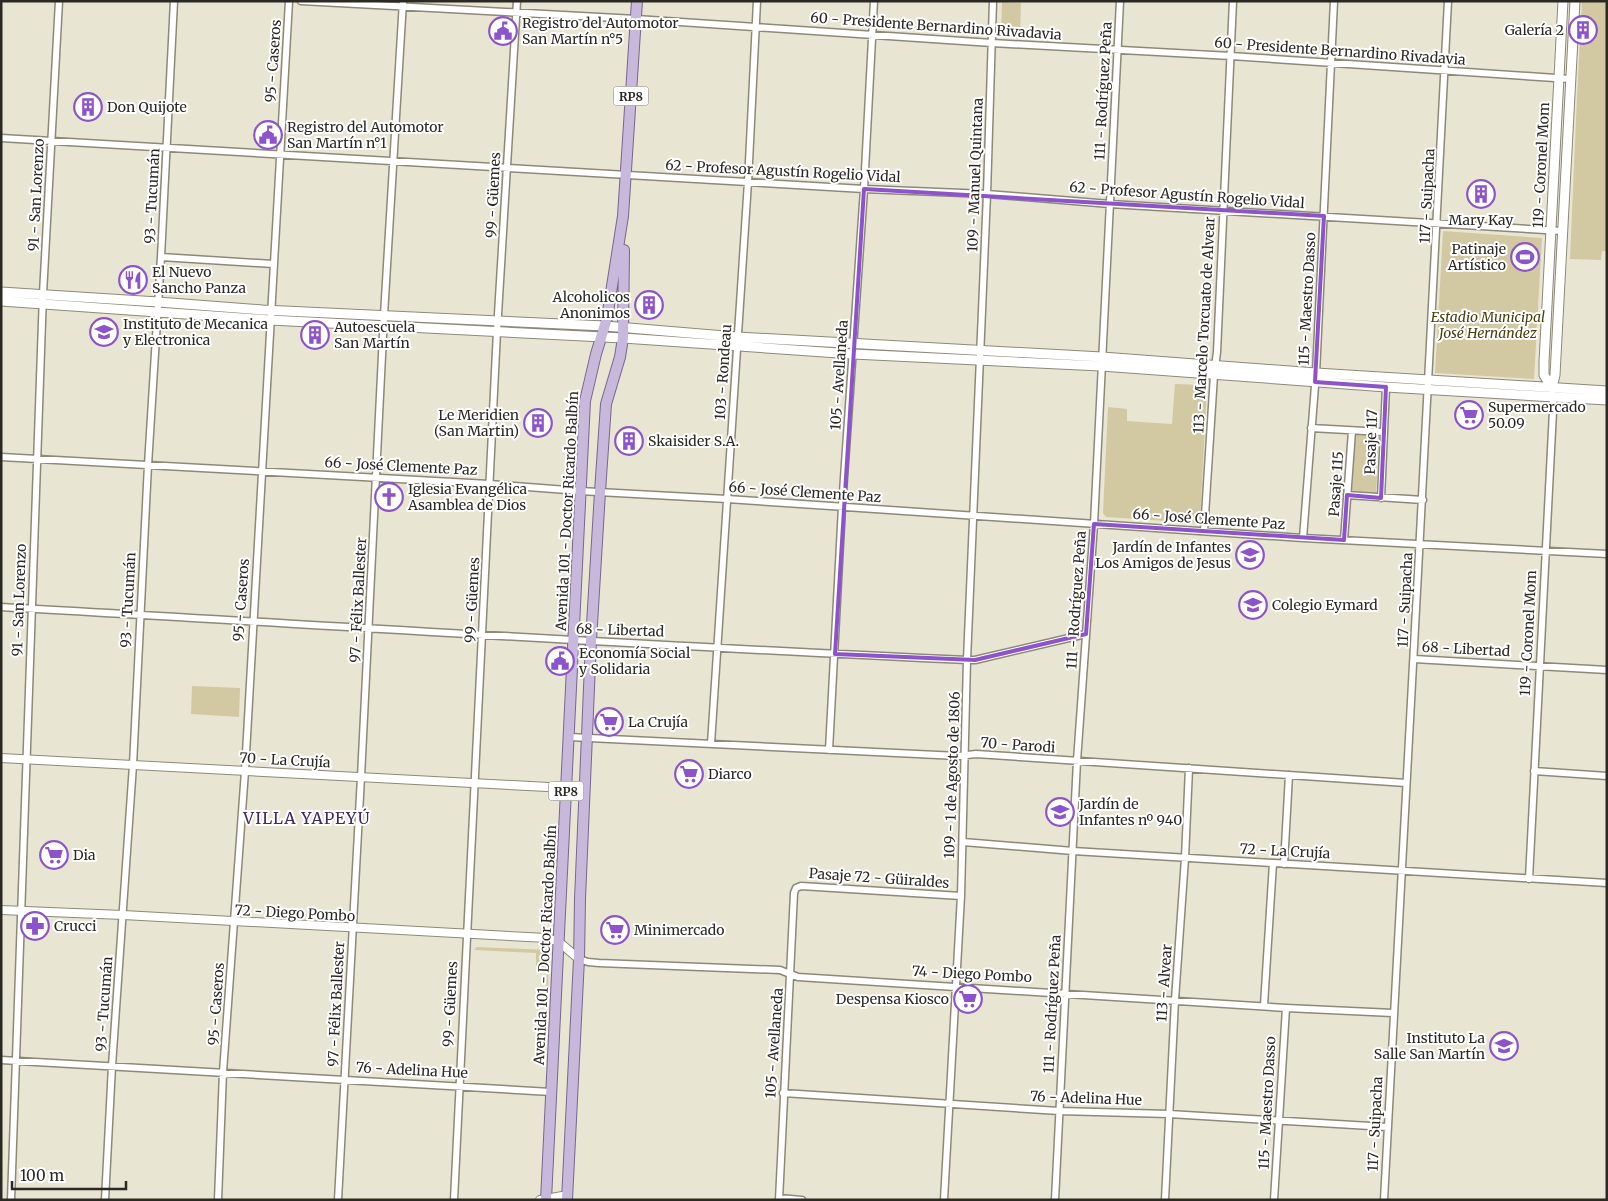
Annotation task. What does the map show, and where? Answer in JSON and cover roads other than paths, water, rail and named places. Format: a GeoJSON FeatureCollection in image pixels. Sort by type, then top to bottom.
{"type":"FeatureCollection","features":[{"type":"Feature","properties":{"kind":"main road","name":"Avenida 101 - Doctor Ricardo Balbín"},"geometry":{"type":"LineString","coordinates":[[544,1199],[559,942],[586,395],[606,326],[623,216],[637,1]]}},
{"type":"Feature","properties":{"kind":"main road","name":"119 - Coronel Mom"},"geometry":{"type":"LineString","coordinates":[[1553,393],[1544,375],[1564,1]]}},
{"type":"Feature","properties":{"kind":"main road","name":"119 - Coronel Mom"},"geometry":{"type":"LineString","coordinates":[[1553,393],[1574,1]]}},
{"type":"Feature","properties":{"kind":"main road","name":"Avenida 101 - Doctor Ricardo Balbín"},"geometry":{"type":"LineString","coordinates":[[568,1197],[580,959],[580,899],[591,641],[606,404],[620,357],[623,332],[623,216]]}},
{"type":"Feature","properties":{"kind":"main road"},"geometry":{"type":"LineString","coordinates":[[1,292],[43,299],[270,315],[606,326],[623,332],[737,341],[853,354],[981,360],[1101,362]]}},
{"type":"Feature","properties":{"kind":"main road"},"geometry":{"type":"LineString","coordinates":[[1,301],[43,299]]}},
{"type":"Feature","properties":{"kind":"main road"},"geometry":{"type":"LineString","coordinates":[[384,320],[497,331],[601,338],[623,332]]}},
{"type":"Feature","properties":{"kind":"main road"},"geometry":{"type":"LineString","coordinates":[[737,341],[981,350],[1101,362],[1553,393],[1607,400]]}},
{"type":"Feature","properties":{"kind":"main road"},"geometry":{"type":"LineString","coordinates":[[1315,378],[1386,387],[1428,385]]}},
{"type":"Feature","properties":{"kind":"main road"},"geometry":{"type":"LineString","coordinates":[[1553,393],[1607,391]]}},
{"type":"Feature","properties":{"kind":"street","name":"91 - San Lorenzo"},"geometry":{"type":"LineString","coordinates":[[11,1200],[43,299],[59,1]]}},
{"type":"Feature","properties":{"kind":"street","name":"93 - Tucumán"},"geometry":{"type":"LineString","coordinates":[[105,1200],[112,1066],[133,765],[174,1]]}},
{"type":"Feature","properties":{"kind":"street","name":"95 - Caseros"},"geometry":{"type":"LineString","coordinates":[[218,1200],[223,1072],[245,771],[252,621],[289,1]]}},
{"type":"Feature","properties":{"kind":"street","name":"60 - Presidente Bernardino Rivadavia"},"geometry":{"type":"LineString","coordinates":[[301,1],[403,4],[516,14],[756,26],[992,43],[1231,56],[1570,79]]}},
{"type":"Feature","properties":{"kind":"street","name":"99 - Güemes"},"geometry":{"type":"LineString","coordinates":[[454,1200],[458,1085],[483,635],[497,331],[517,1]]}},
{"type":"Feature","properties":{"kind":"street","name":"103 - Rondeau"},"geometry":{"type":"LineString","coordinates":[[711,744],[748,182],[757,1]]}},
{"type":"Feature","properties":{"kind":"street","name":"105 - Avellaneda"},"geometry":{"type":"LineString","coordinates":[[829,750],[842,507],[864,189],[874,1]]}},
{"type":"Feature","properties":{"kind":"street","name":"109 - Manuel Quintana"},"geometry":{"type":"LineString","coordinates":[[981,350],[993,1]]}},
{"type":"Feature","properties":{"kind":"street","name":"111 - Rodríguez Peña"},"geometry":{"type":"LineString","coordinates":[[1055,1200],[1077,761],[1094,524],[1120,1]]}},
{"type":"Feature","properties":{"kind":"street","name":"113 - Marcelo Torcuato de Alvear"},"geometry":{"type":"LineString","coordinates":[[1204,531],[1214,370],[1217,352],[1233,1]]}},
{"type":"Feature","properties":{"kind":"street","name":"115 - Maestro Dasso"},"geometry":{"type":"LineString","coordinates":[[1303,538],[1315,378],[1334,1]]}},
{"type":"Feature","properties":{"kind":"street","name":"117 - Suipacha"},"geometry":{"type":"LineString","coordinates":[[1384,1200],[1438,224],[1448,1]]}},
{"type":"Feature","properties":{"kind":"street","name":"97 - Félix Ballester"},"geometry":{"type":"LineString","coordinates":[[338,1200],[384,320],[403,4]]}},
{"type":"Feature","properties":{"kind":"street","name":"62 - Profesor Agustín Rogelio Vidal"},"geometry":{"type":"LineString","coordinates":[[1,138],[864,189],[987,194],[1110,204],[1562,232]]}},
{"type":"Feature","properties":{"kind":"street"},"geometry":{"type":"LineString","coordinates":[[161,257],[273,264]]}},
{"type":"Feature","properties":{"kind":"street","name":"109 - 1 de Agosto de 1806"},"geometry":{"type":"LineString","coordinates":[[944,1200],[963,842],[972,516],[981,350]]}},
{"type":"Feature","properties":{"kind":"street","name":"Pasaje 117"},"geometry":{"type":"LineString","coordinates":[[1381,498],[1386,387]]}},
{"type":"Feature","properties":{"kind":"street","name":"119 - Coronel Mom"},"geometry":{"type":"LineString","coordinates":[[1529,879],[1553,393]]}},
{"type":"Feature","properties":{"kind":"street"},"geometry":{"type":"LineString","coordinates":[[1311,428],[1383,432]]}},
{"type":"Feature","properties":{"kind":"street","name":"Pasaje 115"},"geometry":{"type":"LineString","coordinates":[[1344,540],[1352,431]]}},
{"type":"Feature","properties":{"kind":"street","name":"66 - José Clemente Paz"},"geometry":{"type":"LineString","coordinates":[[1,457],[727,498],[1303,538],[1607,554]]}},
{"type":"Feature","properties":{"kind":"street"},"geometry":{"type":"LineString","coordinates":[[1347,496],[1423,500]]}},
{"type":"Feature","properties":{"kind":"street","name":"68 - Libertad"},"geometry":{"type":"LineString","coordinates":[[1,607],[573,641],[967,660],[975,660],[1086,634]]}},
{"type":"Feature","properties":{"kind":"street","name":"68 - Libertad"},"geometry":{"type":"LineString","coordinates":[[1414,659],[1607,670]]}},
{"type":"Feature","properties":{"kind":"street","name":"70 - Parodi"},"geometry":{"type":"LineString","coordinates":[[569,737],[829,750],[976,754],[1406,783]]}},
{"type":"Feature","properties":{"kind":"street","name":"70 - La Crujía"},"geometry":{"type":"LineString","coordinates":[[1,758],[567,788]]}},
{"type":"Feature","properties":{"kind":"street","name":"113 - Alvear"},"geometry":{"type":"LineString","coordinates":[[1165,1200],[1175,1000],[1186,858],[1189,768]]}},
{"type":"Feature","properties":{"kind":"street"},"geometry":{"type":"LineString","coordinates":[[1534,771],[1607,776]]}},
{"type":"Feature","properties":{"kind":"street"},"geometry":{"type":"LineString","coordinates":[[1284,864],[1289,775]]}},
{"type":"Feature","properties":{"kind":"street","name":"72 - La Crujía"},"geometry":{"type":"LineString","coordinates":[[963,842],[1073,851],[1607,883]]}},
{"type":"Feature","properties":{"kind":"street"},"geometry":{"type":"LineString","coordinates":[[1264,1005],[1273,863]]}},
{"type":"Feature","properties":{"kind":"street","name":"Pasaje 72 - Güiraldes"},"geometry":{"type":"LineString","coordinates":[[796,888],[801,886],[960,896]]}},
{"type":"Feature","properties":{"kind":"street","name":"105 - Avellaneda"},"geometry":{"type":"LineString","coordinates":[[779,1199],[783,1094],[794,893],[796,888]]}},
{"type":"Feature","properties":{"kind":"street","name":"72 - Diego Pombo"},"geometry":{"type":"LineString","coordinates":[[1,910],[547,938],[559,942],[580,959]]}},
{"type":"Feature","properties":{"kind":"street","name":"74 - Diego Pombo"},"geometry":{"type":"LineString","coordinates":[[580,959],[599,963],[780,970],[798,977],[1264,1005],[1286,1008],[1394,1013]]}},
{"type":"Feature","properties":{"kind":"street","name":"115 - Maestro Dasso"},"geometry":{"type":"LineString","coordinates":[[1274,1200],[1286,1008]]}},
{"type":"Feature","properties":{"kind":"street","name":"76 - Adelina Hue"},"geometry":{"type":"LineString","coordinates":[[1,1060],[458,1085],[551,1092]]}},
{"type":"Feature","properties":{"kind":"street","name":"76 - Adelina Hue"},"geometry":{"type":"LineString","coordinates":[[783,1094],[1388,1127]]}},
{"type":"Feature","properties":{"kind":"street"},"geometry":{"type":"LineString","coordinates":[[544,1199],[568,1197]]}},
{"type":"Feature","properties":{"kind":"street"},"geometry":{"type":"LineString","coordinates":[[779,1199],[802,1200]]}},
{"type":"Feature","properties":{"kind":"place","name":"Galería 2"},"geometry":{"type":"Point","coordinates":[1583,30]}},
{"type":"Feature","properties":{"kind":"place","name":"Registro del Automotor San Martín n°5"},"geometry":{"type":"Point","coordinates":[503,31]}},
{"type":"Feature","properties":{"kind":"place","name":"Don Quijote"},"geometry":{"type":"Point","coordinates":[88,107]}},
{"type":"Feature","properties":{"kind":"place","name":"Registro del Automotor San Martín n°1"},"geometry":{"type":"Point","coordinates":[268,135]}},
{"type":"Feature","properties":{"kind":"place","name":"Mary Kay"},"geometry":{"type":"Point","coordinates":[1481,194]}},
{"type":"Feature","properties":{"kind":"place","name":"Patinaje Artístico"},"geometry":{"type":"Point","coordinates":[1525,257]}},
{"type":"Feature","properties":{"kind":"place","name":"El Nuevo Sancho Panza"},"geometry":{"type":"Point","coordinates":[133,280]}},
{"type":"Feature","properties":{"kind":"place","name":"Alcoholicos Anonimos"},"geometry":{"type":"Point","coordinates":[649,305]}},
{"type":"Feature","properties":{"kind":"place","name":"Instituto de Mecanica y Electronica"},"geometry":{"type":"Point","coordinates":[104,332]}},
{"type":"Feature","properties":{"kind":"place","name":"Autoescuela San Martín"},"geometry":{"type":"Point","coordinates":[315,335]}},
{"type":"Feature","properties":{"kind":"place","name":"Supermercado 50.09"},"geometry":{"type":"Point","coordinates":[1469,415]}},
{"type":"Feature","properties":{"kind":"place","name":"Le Meridien (San Martin)"},"geometry":{"type":"Point","coordinates":[538,423]}},
{"type":"Feature","properties":{"kind":"place","name":"Skaisider S.A."},"geometry":{"type":"Point","coordinates":[629,441]}},
{"type":"Feature","properties":{"kind":"place","name":"Iglesia Evangélica Asamblea de Dios"},"geometry":{"type":"Point","coordinates":[389,497]}},
{"type":"Feature","properties":{"kind":"place","name":"Jardín de Infantes Los Amigos de Jesus"},"geometry":{"type":"Point","coordinates":[1250,555]}},
{"type":"Feature","properties":{"kind":"place","name":"Colegio Eymard"},"geometry":{"type":"Point","coordinates":[1253,605]}},
{"type":"Feature","properties":{"kind":"place","name":"Economía Social y Solidaria"},"geometry":{"type":"Point","coordinates":[560,661]}},
{"type":"Feature","properties":{"kind":"place","name":"La Crujía"},"geometry":{"type":"Point","coordinates":[609,722]}},
{"type":"Feature","properties":{"kind":"place","name":"Diarco"},"geometry":{"type":"Point","coordinates":[689,774]}},
{"type":"Feature","properties":{"kind":"place","name":"Jardín de Infantes nº 940"},"geometry":{"type":"Point","coordinates":[1060,812]}},
{"type":"Feature","properties":{"kind":"place","name":"Dia"},"geometry":{"type":"Point","coordinates":[54,855]}},
{"type":"Feature","properties":{"kind":"place","name":"Crucci"},"geometry":{"type":"Point","coordinates":[35,926]}},
{"type":"Feature","properties":{"kind":"place","name":"Minimercado"},"geometry":{"type":"Point","coordinates":[615,930]}},
{"type":"Feature","properties":{"kind":"place","name":"Despensa Kiosco"},"geometry":{"type":"Point","coordinates":[968,999]}},
{"type":"Feature","properties":{"kind":"place","name":"Instituto La Salle San Martín"},"geometry":{"type":"Point","coordinates":[1504,1046]}},
{"type":"Feature","properties":{"kind":"district","name":"VILLA YAPEYÚ"},"geometry":{"type":"Point","coordinates":[307,818]}},
{"type":"Feature","properties":{"kind":"park label","name":"Estadio Municipal José Hernández"},"geometry":{"type":"Point","coordinates":[1488,326]}}]}
